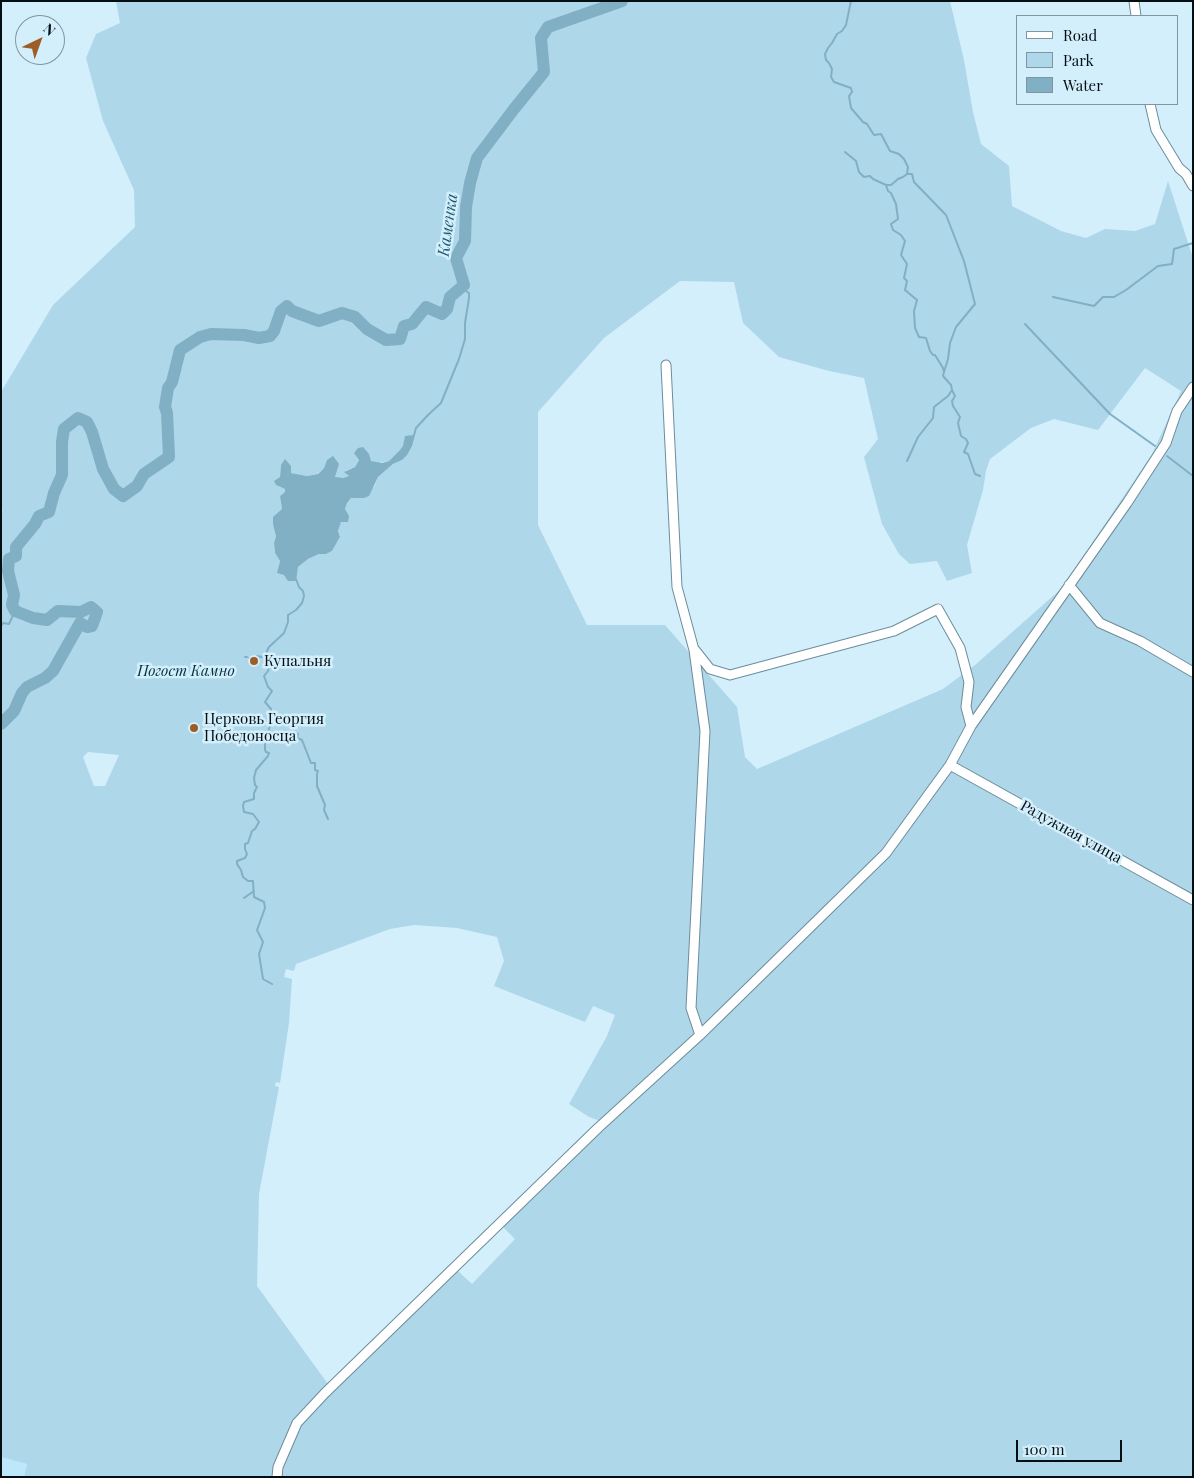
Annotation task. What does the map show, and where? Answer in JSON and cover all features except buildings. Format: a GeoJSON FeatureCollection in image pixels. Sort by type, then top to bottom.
{"type":"FeatureCollection","features":[{"type":"Feature","properties":{"kind":"street"},"geometry":{"type":"LineString","coordinates":[[1134,1],[1136,15]]}},
{"type":"Feature","properties":{"kind":"street"},"geometry":{"type":"LineString","coordinates":[[1150,105],[1156,130],[1179,168],[1186,174],[1193,186]]}},
{"type":"Feature","properties":{"kind":"street"},"geometry":{"type":"LineString","coordinates":[[666,364],[677,587],[694,650],[705,731],[691,1008],[700,1035]]}},
{"type":"Feature","properties":{"kind":"street"},"geometry":{"type":"LineString","coordinates":[[277,1477],[278,1467],[297,1423],[325,1393],[598,1128],[700,1035],[886,853],[950,764],[971,726],[1127,503],[1166,443],[1177,411],[1193,386]]}},
{"type":"Feature","properties":{"kind":"street"},"geometry":{"type":"LineString","coordinates":[[1068,586],[1100,623],[1140,641],[1193,672]]}},
{"type":"Feature","properties":{"kind":"street"},"geometry":{"type":"LineString","coordinates":[[694,650],[710,669],[730,675],[894,632],[938,609],[960,648],[969,682],[966,707],[971,726]]}},
{"type":"Feature","properties":{"kind":"street","name":"Радужная улица"},"geometry":{"type":"LineString","coordinates":[[950,764],[1193,900]]}},
{"type":"Feature","properties":{"kind":"shaded area"},"geometry":{"type":"Polygon","coordinates":[[[1,1457],[27,1464],[24,1477],[1,1477],[1,1457]]]}},
{"type":"Feature","properties":{"kind":"green space","name":"Погост Камно"},"geometry":{"type":"Polygon","coordinates":[[[116,1],[950,1],[981,144],[1009,166],[1012,206],[1061,231],[1086,238],[1105,229],[1135,231],[1155,224],[1168,181],[1193,258],[1193,1477],[24,1477],[27,1464],[1,1457],[1,513],[3,510],[1,508],[1,392],[53,305],[135,227],[134,190],[103,121],[86,58],[96,34],[120,23],[116,1]],[[680,281],[604,338],[538,412],[538,525],[587,625],[665,625],[737,707],[745,757],[757,769],[943,689],[975,665],[1062,588],[1152,454],[1181,391],[1145,368],[1098,430],[1054,419],[1031,428],[990,459],[967,545],[972,573],[947,581],[937,561],[910,564],[899,554],[882,524],[864,457],[878,439],[864,378],[829,371],[779,357],[743,323],[734,282],[680,281]],[[412,439],[389,461],[377,463],[359,459],[355,467],[345,471],[349,476],[343,478],[335,478],[336,471],[327,460],[324,468],[317,474],[307,476],[291,473],[281,465],[280,477],[276,485],[285,489],[285,493],[280,496],[282,509],[277,514],[274,543],[275,553],[280,561],[279,567],[297,573],[298,567],[308,559],[332,551],[340,537],[338,531],[341,522],[348,522],[345,509],[351,497],[374,487],[378,477],[393,464],[402,460],[411,448],[412,439]],[[88,752],[83,757],[94,786],[105,786],[119,755],[88,752]],[[414,925],[390,929],[296,964],[294,971],[286,969],[284,977],[292,979],[289,1023],[280,1083],[276,1082],[275,1086],[279,1087],[259,1194],[257,1286],[333,1391],[458,1271],[472,1284],[515,1239],[503,1227],[609,1124],[589,1117],[569,1104],[607,1036],[615,1015],[593,1006],[585,1022],[494,986],[504,961],[497,937],[457,928],[414,925]]]}},
{"type":"Feature","properties":{"kind":"water"},"geometry":{"type":"Polygon","coordinates":[[[414,435],[407,455],[378,477],[369,496],[351,498],[347,503],[345,509],[349,516],[348,522],[341,522],[338,531],[340,537],[332,551],[308,559],[298,567],[296,581],[288,581],[284,575],[277,573],[280,561],[275,553],[274,543],[276,536],[273,517],[282,509],[280,496],[285,492],[285,489],[276,485],[274,481],[280,477],[281,465],[285,459],[291,466],[291,473],[307,476],[318,474],[324,468],[327,460],[333,456],[339,464],[335,477],[343,478],[349,476],[344,472],[355,467],[359,460],[354,453],[358,448],[363,447],[369,454],[371,461],[382,463],[389,461],[400,450],[405,436],[414,435]]]}},
{"type":"Feature","properties":{"kind":"waterway","name":"Каменка"},"geometry":{"type":"LineString","coordinates":[[1,724],[14,711],[22,693],[27,687],[45,678],[53,671],[80,623],[87,627],[92,626],[97,612],[91,607],[81,612],[58,611],[47,620],[33,618],[15,611],[12,605],[14,595],[8,571],[9,559],[16,556],[16,547],[35,524],[39,516],[49,512],[54,493],[62,475],[64,429],[78,418],[87,422],[92,432],[103,469],[114,489],[123,496],[137,486],[144,474],[169,457],[167,413],[165,407],[168,388],[172,382],[180,350],[200,337],[211,334],[244,335],[259,338],[270,336],[274,331],[281,311],[287,306],[292,311],[319,321],[342,313],[355,317],[367,329],[386,340],[400,339],[404,326],[412,324],[426,307],[442,314],[447,309],[450,297],[464,285],[456,258],[465,241],[466,207],[477,158],[544,72],[541,38],[548,27],[622,1]]}},
{"type":"Feature","properties":{"kind":"waterway"},"geometry":{"type":"LineString","coordinates":[[851,1],[846,25],[837,34],[828,48],[825,54],[826,60],[832,69],[831,77],[834,82],[851,88],[852,92],[849,96],[851,108],[867,124],[874,135],[881,134],[890,151],[899,154],[908,167],[907,174],[891,185],[886,185]]}},
{"type":"Feature","properties":{"kind":"waterway"},"geometry":{"type":"LineString","coordinates":[[845,152],[856,161],[859,172],[864,177],[870,176],[886,185],[896,204],[898,219],[891,224],[893,230],[901,235],[905,241],[901,255],[907,264],[904,278],[907,281],[905,290],[917,300],[914,311],[915,328],[919,337],[926,338],[930,351],[935,355],[943,368],[943,376],[951,385],[955,396],[952,401],[953,406],[960,417],[958,423],[961,436],[968,443],[964,452],[968,454],[975,474],[980,476]]}},
{"type":"Feature","properties":{"kind":"waterway"},"geometry":{"type":"LineString","coordinates":[[907,174],[912,174],[914,182],[946,215],[964,261],[975,304],[956,327],[950,343],[944,372]]}},
{"type":"Feature","properties":{"kind":"waterway"},"geometry":{"type":"LineString","coordinates":[[1053,297],[1094,306],[1103,297],[1114,297],[1126,290],[1158,266],[1172,264],[1174,249],[1193,243]]}},
{"type":"Feature","properties":{"kind":"waterway"},"geometry":{"type":"LineString","coordinates":[[411,446],[416,428],[441,403],[459,359],[465,339],[465,323],[469,298],[469,293],[464,285]]}},
{"type":"Feature","properties":{"kind":"waterway"},"geometry":{"type":"LineString","coordinates":[[1025,324],[1110,414],[1155,446]]}},
{"type":"Feature","properties":{"kind":"waterway"},"geometry":{"type":"LineString","coordinates":[[907,461],[918,437],[933,418],[934,407],[948,396],[952,390]]}},
{"type":"Feature","properties":{"kind":"waterway"},"geometry":{"type":"LineString","coordinates":[[1167,456],[1193,476]]}},
{"type":"Feature","properties":{"kind":"waterway"},"geometry":{"type":"LineString","coordinates":[[272,984],[263,979],[259,954],[263,942],[257,930],[265,908],[264,902],[254,897],[253,881],[248,881],[243,877],[237,861],[245,858],[247,854],[245,844],[248,843],[252,831],[259,822],[253,814],[244,812],[244,802],[254,799],[257,787],[254,778],[256,770],[269,753],[265,750],[265,743],[270,736],[268,733],[271,709],[265,702],[272,691],[268,687],[264,676],[269,667],[269,661],[266,657],[267,651],[284,633],[288,622],[288,615],[302,603],[303,591],[296,579]]}},
{"type":"Feature","properties":{"kind":"waterway"},"geometry":{"type":"LineString","coordinates":[[1,626],[3,623],[9,624],[15,611]]}},
{"type":"Feature","properties":{"kind":"waterway"},"geometry":{"type":"LineString","coordinates":[[249,658],[253,660],[257,656],[261,657],[267,654]]}},
{"type":"Feature","properties":{"kind":"waterway"},"geometry":{"type":"LineString","coordinates":[[269,731],[276,739],[281,738],[284,731],[298,734],[297,738],[302,740],[311,763],[315,763],[315,770],[318,771],[317,786],[325,805],[324,810],[328,819]]}},
{"type":"Feature","properties":{"kind":"waterway"},"geometry":{"type":"LineString","coordinates":[[244,898],[254,891]]}},
{"type":"Feature","properties":{"kind":"place","name":"Купальня"},"geometry":{"type":"Point","coordinates":[254,661]}},
{"type":"Feature","properties":{"kind":"place","name":"Церковь Георгия Победоносца"},"geometry":{"type":"Point","coordinates":[194,728]}}]}
